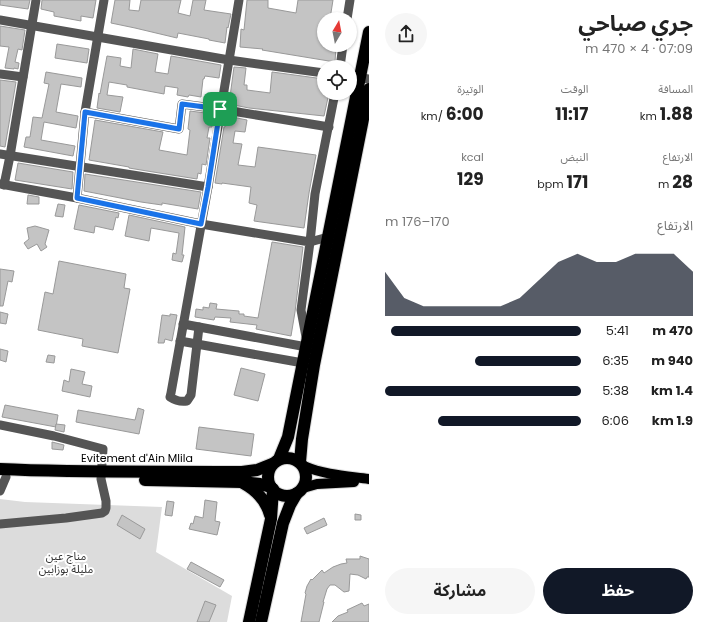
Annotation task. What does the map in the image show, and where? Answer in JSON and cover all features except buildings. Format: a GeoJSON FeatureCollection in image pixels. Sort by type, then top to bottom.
{"type":"FeatureCollection","features":[{"type":"Feature","properties":{"kind":"highway"},"geometry":{"type":"LineString","coordinates":[[302,464],[302,439],[310,346],[328,237],[369,32]]}},
{"type":"Feature","properties":{"kind":"highway"},"geometry":{"type":"LineString","coordinates":[[300,491],[287,496],[277,493],[268,482],[269,469],[276,462],[288,437],[303,363],[310,346],[369,89]]}},
{"type":"Feature","properties":{"kind":"highway"},"geometry":{"type":"LineString","coordinates":[[261,622],[283,524],[290,505],[307,480],[306,470],[297,460],[288,457],[276,462]]}},
{"type":"Feature","properties":{"kind":"highway","name":"Evitement d'Ain Mlila"},"geometry":{"type":"LineString","coordinates":[[2,474],[101,475],[242,472],[257,470],[276,462]]}},
{"type":"Feature","properties":{"kind":"highway","name":"Evitement d'Ain Mlila"},"geometry":{"type":"LineString","coordinates":[[101,475],[242,482],[260,484],[272,488]]}},
{"type":"Feature","properties":{"kind":"highway"},"geometry":{"type":"LineString","coordinates":[[242,482],[261,497],[269,511],[271,519]]}},
{"type":"Feature","properties":{"kind":"highway"},"geometry":{"type":"LineString","coordinates":[[249,622],[271,519],[272,488]]}},
{"type":"Feature","properties":{"kind":"main road"},"geometry":{"type":"LineString","coordinates":[[302,464],[317,472],[369,480]]}},
{"type":"Feature","properties":{"kind":"main road"},"geometry":{"type":"LineString","coordinates":[[300,491],[317,484],[369,480]]}},
{"type":"Feature","properties":{"kind":"street"},"geometry":{"type":"LineString","coordinates":[[36,0],[10,156],[2,185],[77,198],[201,224],[310,242],[328,237]]}},
{"type":"Feature","properties":{"kind":"street"},"geometry":{"type":"LineString","coordinates":[[77,198],[85,112],[104,0]]}},
{"type":"Feature","properties":{"kind":"street"},"geometry":{"type":"LineString","coordinates":[[199,326],[191,396],[187,401],[181,402],[170,397],[208,187],[239,0]]}},
{"type":"Feature","properties":{"kind":"street"},"geometry":{"type":"LineString","coordinates":[[349,12],[350,0]]}},
{"type":"Feature","properties":{"kind":"street"},"geometry":{"type":"LineString","coordinates":[[0,20],[229,60],[317,72]]}},
{"type":"Feature","properties":{"kind":"street"},"geometry":{"type":"LineString","coordinates":[[0,74],[22,77]]}},
{"type":"Feature","properties":{"kind":"street"},"geometry":{"type":"LineString","coordinates":[[183,324],[310,346],[301,310],[315,194],[334,100]]}},
{"type":"Feature","properties":{"kind":"street"},"geometry":{"type":"LineString","coordinates":[[85,112],[179,129],[182,104],[329,127]]}},
{"type":"Feature","properties":{"kind":"street"},"geometry":{"type":"LineString","coordinates":[[0,154],[208,187]]}},
{"type":"Feature","properties":{"kind":"street"},"geometry":{"type":"LineString","coordinates":[[180,341],[303,363]]}},
{"type":"Feature","properties":{"kind":"street"},"geometry":{"type":"LineString","coordinates":[[0,425],[54,436],[103,449],[101,475],[106,501],[106,508],[102,513],[0,524]]}},
{"type":"Feature","properties":{"kind":"street"},"geometry":{"type":"LineString","coordinates":[[0,492],[2,474]]}},
{"type":"Feature","properties":{"kind":"green space","name":"مناج عين مليلة بوزابين"},"geometry":{"type":"Polygon","coordinates":[[[0,499],[25,502],[162,507],[156,552],[232,596],[227,622],[0,622],[0,499]]]}},
{"type":"Feature","properties":{"kind":"route"},"geometry":{"type":"LineString","coordinates":[[182,104],[220,109],[201,224],[77,198],[85,112],[179,129],[182,104]]}}]}
